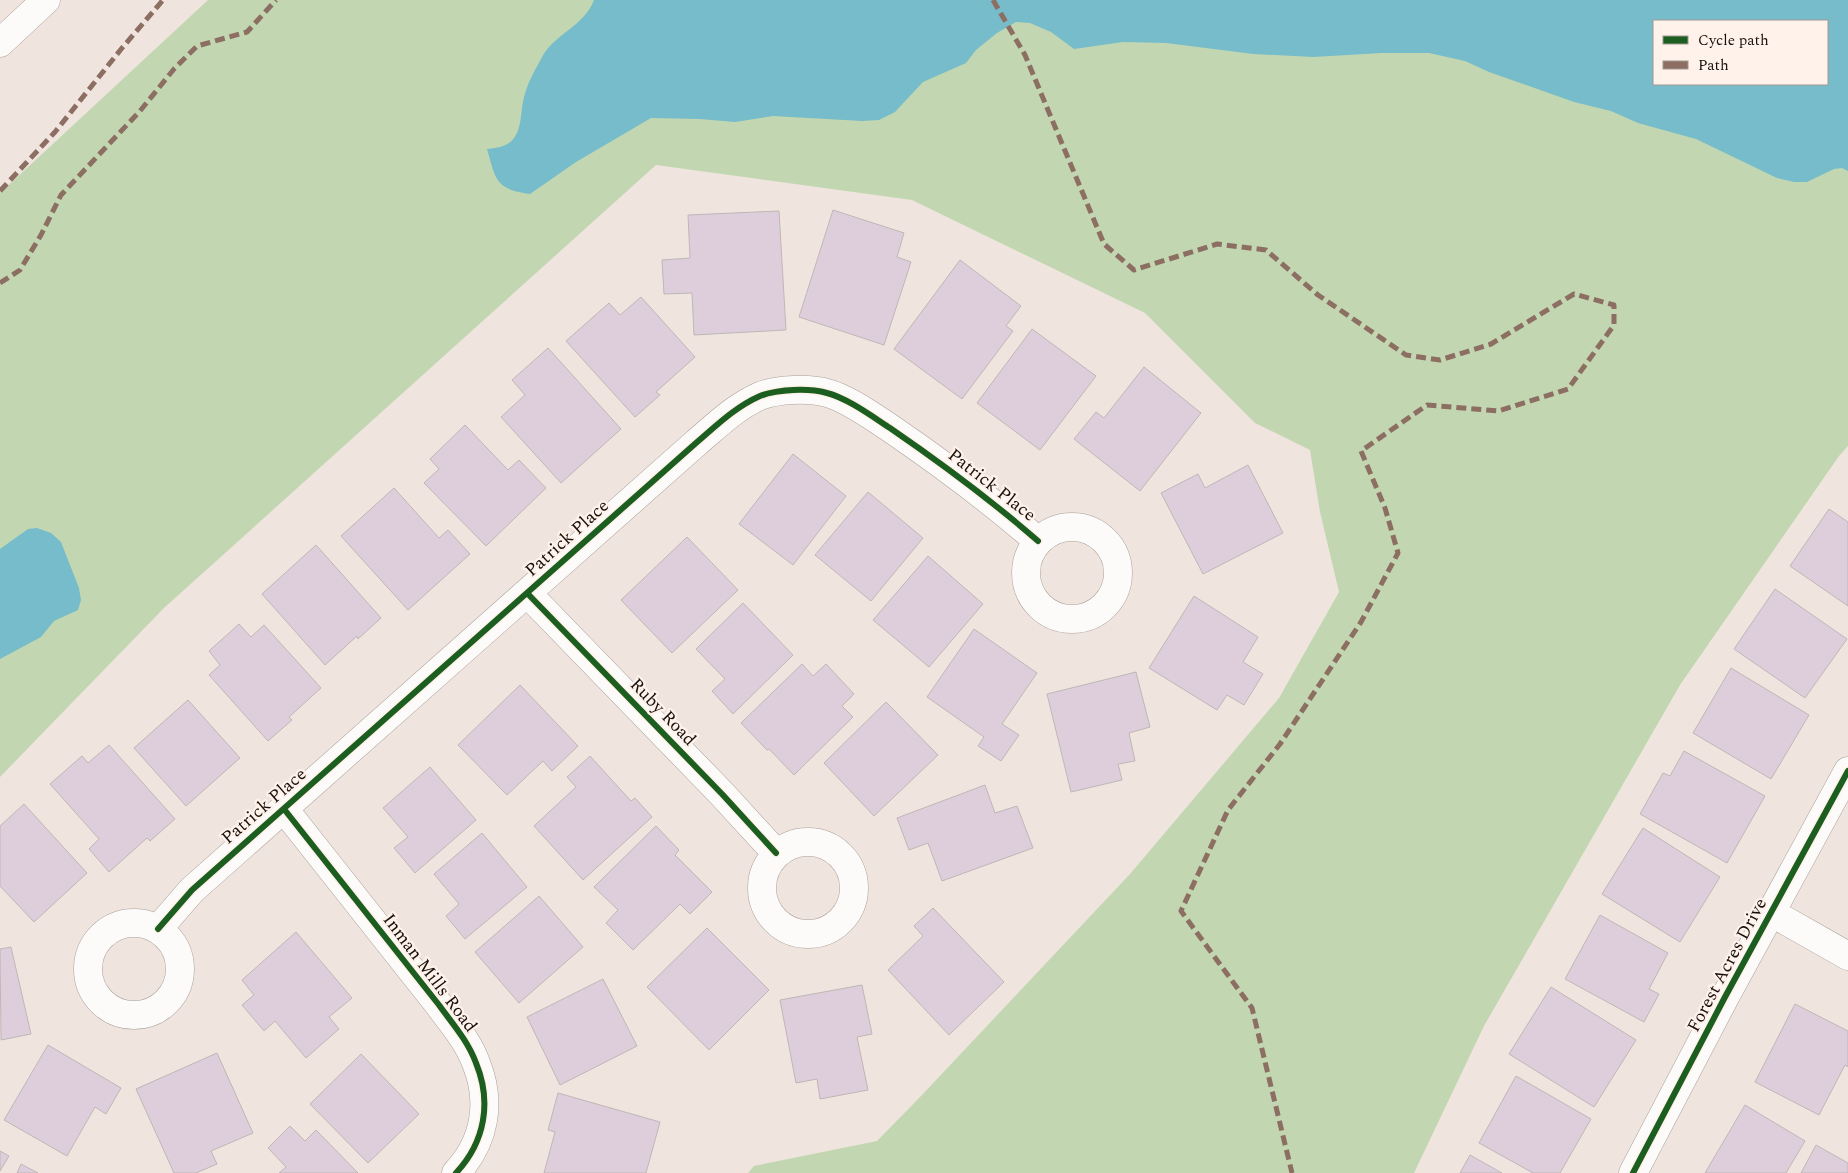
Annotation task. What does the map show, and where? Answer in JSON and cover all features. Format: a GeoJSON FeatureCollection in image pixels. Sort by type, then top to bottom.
{"type":"FeatureCollection","features":[{"type":"Feature","properties":{"kind":"street"},"geometry":{"type":"LineString","coordinates":[[0,43],[46,0]]}},
{"type":"Feature","properties":{"kind":"street","name":"Patrick Place"},"geometry":{"type":"LineString","coordinates":[[158,929],[192,890],[528,593],[733,412],[761,396],[794,390],[828,393],[861,409],[996,505],[1038,541]]}},
{"type":"Feature","properties":{"kind":"street","name":"Ruby Road"},"geometry":{"type":"LineString","coordinates":[[528,593],[722,794],[776,853]]}},
{"type":"Feature","properties":{"kind":"street","name":"Forest Acres Drive"},"geometry":{"type":"LineString","coordinates":[[1633,1173],[1725,996],[1772,914],[1848,771]]}},
{"type":"Feature","properties":{"kind":"street","name":"Inman Mills Road"},"geometry":{"type":"LineString","coordinates":[[284,809],[439,1005],[463,1037],[476,1062],[485,1093],[482,1123],[476,1146],[466,1163],[456,1173]]}},
{"type":"Feature","properties":{"kind":"street"},"geometry":{"type":"LineString","coordinates":[[1772,914],[1848,956]]}},
{"type":"Feature","properties":{"kind":"green space"},"geometry":{"type":"Polygon","coordinates":[[[208,0],[1848,0],[1848,446],[1839,456],[1680,685],[1484,1026],[1414,1173],[748,1173],[754,1166],[877,1141],[1130,874],[1279,698],[1339,592],[1320,512],[1310,450],[1255,423],[1145,313],[912,200],[656,165],[164,608],[0,777],[0,193],[208,0]]]}},
{"type":"Feature","properties":{"kind":"water"},"geometry":{"type":"Polygon","coordinates":[[[594,0],[1848,0],[1848,171],[1842,168],[1834,169],[1807,182],[1794,182],[1777,178],[1696,139],[1638,123],[1611,111],[1574,102],[1489,72],[1465,61],[1429,53],[1382,53],[1313,57],[1253,54],[1166,43],[1123,42],[1074,49],[1051,32],[1030,23],[1016,22],[997,33],[976,50],[966,63],[923,82],[895,112],[879,120],[862,121],[773,116],[735,122],[651,118],[576,162],[530,194],[510,189],[499,182],[487,149],[505,145],[514,138],[519,128],[526,90],[546,50],[583,17],[594,0]]]}},
{"type":"Feature","properties":{"kind":"water"},"geometry":{"type":"Polygon","coordinates":[[[37,528],[51,533],[61,542],[79,588],[81,600],[78,610],[54,621],[41,637],[0,659],[0,549],[28,529],[37,528]]]}},
{"type":"Feature","properties":{"kind":"building"},"geometry":{"type":"Polygon","coordinates":[[[833,210],[904,233],[897,257],[911,262],[884,345],[799,317],[833,210]]]}},
{"type":"Feature","properties":{"kind":"building"},"geometry":{"type":"Polygon","coordinates":[[[779,211],[786,330],[694,335],[692,293],[664,294],[662,260],[690,258],[688,215],[779,211]]]}},
{"type":"Feature","properties":{"kind":"building"},"geometry":{"type":"Polygon","coordinates":[[[960,260],[1021,306],[1006,326],[1013,331],[962,399],[894,349],[960,260]]]}},
{"type":"Feature","properties":{"kind":"building"},"geometry":{"type":"Polygon","coordinates":[[[641,297],[695,357],[656,392],[660,395],[635,417],[566,341],[609,303],[620,315],[641,297]]]}},
{"type":"Feature","properties":{"kind":"building"},"geometry":{"type":"Polygon","coordinates":[[[1032,329],[1096,376],[1040,450],[977,403],[1032,329]]]}},
{"type":"Feature","properties":{"kind":"building"},"geometry":{"type":"Polygon","coordinates":[[[548,348],[621,429],[561,483],[501,417],[525,395],[512,380],[548,348]]]}},
{"type":"Feature","properties":{"kind":"building"},"geometry":{"type":"Polygon","coordinates":[[[1144,367],[1201,413],[1140,491],[1074,439],[1096,412],[1104,418],[1144,367]]]}},
{"type":"Feature","properties":{"kind":"building"},"geometry":{"type":"Polygon","coordinates":[[[465,425],[508,470],[519,460],[546,488],[486,546],[424,483],[439,469],[430,459],[465,425]]]}},
{"type":"Feature","properties":{"kind":"building"},"geometry":{"type":"Polygon","coordinates":[[[793,454],[846,496],[793,565],[739,524],[793,454]]]}},
{"type":"Feature","properties":{"kind":"building"},"geometry":{"type":"Polygon","coordinates":[[[1248,465],[1283,533],[1203,574],[1161,493],[1198,474],[1205,488],[1248,465]]]}},
{"type":"Feature","properties":{"kind":"building"},"geometry":{"type":"Polygon","coordinates":[[[394,488],[439,538],[448,530],[470,554],[408,610],[341,536],[394,488]]]}},
{"type":"Feature","properties":{"kind":"building"},"geometry":{"type":"Polygon","coordinates":[[[868,492],[923,538],[871,601],[815,555],[868,492]]]}},
{"type":"Feature","properties":{"kind":"building"},"geometry":{"type":"Polygon","coordinates":[[[1829,509],[1848,522],[1848,606],[1790,566],[1829,509]]]}},
{"type":"Feature","properties":{"kind":"building"},"geometry":{"type":"Polygon","coordinates":[[[687,537],[738,590],[672,653],[621,600],[687,537]]]}},
{"type":"Feature","properties":{"kind":"building"},"geometry":{"type":"Polygon","coordinates":[[[316,545],[381,618],[358,639],[357,636],[325,665],[262,594],[316,545]]]}},
{"type":"Feature","properties":{"kind":"building"},"geometry":{"type":"Polygon","coordinates":[[[928,556],[983,604],[929,667],[873,620],[928,556]]]}},
{"type":"Feature","properties":{"kind":"building"},"geometry":{"type":"Polygon","coordinates":[[[1775,589],[1847,639],[1805,698],[1734,649],[1775,589]]]}},
{"type":"Feature","properties":{"kind":"building"},"geometry":{"type":"Polygon","coordinates":[[[1194,596],[1258,637],[1243,662],[1263,674],[1244,705],[1227,695],[1217,710],[1149,668],[1194,596]]]}},
{"type":"Feature","properties":{"kind":"building"},"geometry":{"type":"Polygon","coordinates":[[[743,603],[793,655],[733,714],[712,691],[725,679],[696,649],[743,603]]]}},
{"type":"Feature","properties":{"kind":"building"},"geometry":{"type":"Polygon","coordinates":[[[239,624],[251,637],[264,625],[321,688],[289,717],[292,720],[268,741],[209,675],[220,665],[209,651],[239,624]]]}},
{"type":"Feature","properties":{"kind":"building"},"geometry":{"type":"Polygon","coordinates":[[[974,629],[1037,673],[1002,724],[1019,735],[1001,761],[978,746],[984,737],[927,697],[974,629]]]}},
{"type":"Feature","properties":{"kind":"building"},"geometry":{"type":"Polygon","coordinates":[[[802,664],[813,676],[826,664],[854,694],[842,706],[853,717],[794,775],[741,723],[802,664]]]}},
{"type":"Feature","properties":{"kind":"building"},"geometry":{"type":"Polygon","coordinates":[[[1731,668],[1809,715],[1771,779],[1693,733],[1731,668]]]}},
{"type":"Feature","properties":{"kind":"building"},"geometry":{"type":"Polygon","coordinates":[[[1136,672],[1150,727],[1129,733],[1135,761],[1118,764],[1122,780],[1071,792],[1047,694],[1136,672]]]}},
{"type":"Feature","properties":{"kind":"building"},"geometry":{"type":"Polygon","coordinates":[[[520,685],[578,746],[552,771],[543,761],[507,795],[458,745],[520,685]]]}},
{"type":"Feature","properties":{"kind":"building"},"geometry":{"type":"Polygon","coordinates":[[[188,700],[240,758],[186,806],[134,748],[188,700]]]}},
{"type":"Feature","properties":{"kind":"building"},"geometry":{"type":"Polygon","coordinates":[[[886,702],[938,755],[874,816],[824,763],[886,702]]]}},
{"type":"Feature","properties":{"kind":"building"},"geometry":{"type":"Polygon","coordinates":[[[109,745],[175,819],[150,841],[147,838],[109,872],[89,849],[99,839],[50,784],[82,756],[88,763],[109,745]]]}},
{"type":"Feature","properties":{"kind":"building"},"geometry":{"type":"Polygon","coordinates":[[[1684,751],[1765,796],[1727,863],[1640,814],[1663,773],[1670,776],[1684,751]]]}},
{"type":"Feature","properties":{"kind":"building"},"geometry":{"type":"Polygon","coordinates":[[[590,756],[631,801],[635,798],[652,817],[583,880],[534,826],[576,787],[567,777],[590,756]]]}},
{"type":"Feature","properties":{"kind":"building"},"geometry":{"type":"Polygon","coordinates":[[[430,767],[476,820],[415,873],[394,848],[408,837],[383,808],[430,767]]]}},
{"type":"Feature","properties":{"kind":"building"},"geometry":{"type":"Polygon","coordinates":[[[985,785],[995,813],[1017,806],[1033,848],[942,881],[928,843],[909,850],[897,818],[985,785]]]}},
{"type":"Feature","properties":{"kind":"building"},"geometry":{"type":"Polygon","coordinates":[[[24,804],[87,873],[34,922],[0,886],[0,826],[24,804]]]}},
{"type":"Feature","properties":{"kind":"building"},"geometry":{"type":"Polygon","coordinates":[[[656,826],[679,850],[675,855],[712,892],[690,914],[680,904],[633,950],[606,923],[618,910],[594,887],[656,826]]]}},
{"type":"Feature","properties":{"kind":"building"},"geometry":{"type":"Polygon","coordinates":[[[1643,828],[1720,877],[1680,942],[1602,894],[1643,828]]]}},
{"type":"Feature","properties":{"kind":"building"},"geometry":{"type":"Polygon","coordinates":[[[482,833],[527,887],[465,939],[446,916],[459,904],[434,874],[482,833]]]}},
{"type":"Feature","properties":{"kind":"building"},"geometry":{"type":"Polygon","coordinates":[[[539,896],[583,947],[519,1003],[475,952],[539,896]]]}},
{"type":"Feature","properties":{"kind":"building"},"geometry":{"type":"Polygon","coordinates":[[[933,908],[1004,982],[949,1035],[888,970],[923,936],[914,926],[933,908]]]}},
{"type":"Feature","properties":{"kind":"building"},"geometry":{"type":"Polygon","coordinates":[[[1600,915],[1668,953],[1649,989],[1659,994],[1644,1022],[1565,979],[1600,915]]]}},
{"type":"Feature","properties":{"kind":"building"},"geometry":{"type":"Polygon","coordinates":[[[707,928],[769,990],[709,1050],[647,987],[707,928]]]}},
{"type":"Feature","properties":{"kind":"building"},"geometry":{"type":"Polygon","coordinates":[[[296,932],[352,998],[329,1017],[339,1029],[306,1058],[275,1021],[264,1031],[242,1005],[254,995],[242,980],[296,932]]]}},
{"type":"Feature","properties":{"kind":"building"},"geometry":{"type":"Polygon","coordinates":[[[11,947],[31,1034],[1,1040],[0,949],[11,947]]]}},
{"type":"Feature","properties":{"kind":"building"},"geometry":{"type":"Polygon","coordinates":[[[603,979],[637,1046],[560,1085],[527,1017],[603,979]]]}},
{"type":"Feature","properties":{"kind":"building"},"geometry":{"type":"Polygon","coordinates":[[[862,985],[872,1034],[857,1037],[868,1090],[820,1099],[817,1079],[796,1083],[780,1000],[862,985]]]}},
{"type":"Feature","properties":{"kind":"building"},"geometry":{"type":"Polygon","coordinates":[[[1551,987],[1636,1040],[1594,1107],[1509,1054],[1551,987]]]}},
{"type":"Feature","properties":{"kind":"building"},"geometry":{"type":"Polygon","coordinates":[[[1795,1004],[1848,1031],[1848,1067],[1845,1065],[1819,1115],[1755,1082],[1795,1004]]]}},
{"type":"Feature","properties":{"kind":"building"},"geometry":{"type":"Polygon","coordinates":[[[48,1045],[121,1088],[106,1114],[95,1107],[67,1156],[4,1120],[48,1045]]]}},
{"type":"Feature","properties":{"kind":"building"},"geometry":{"type":"Polygon","coordinates":[[[217,1053],[253,1133],[211,1151],[217,1164],[196,1173],[174,1173],[136,1089],[217,1053]]]}},
{"type":"Feature","properties":{"kind":"building"},"geometry":{"type":"Polygon","coordinates":[[[361,1054],[419,1114],[368,1163],[310,1104],[361,1054]]]}},
{"type":"Feature","properties":{"kind":"building"},"geometry":{"type":"Polygon","coordinates":[[[1516,1076],[1591,1119],[1560,1173],[1533,1173],[1479,1143],[1516,1076]]]}},
{"type":"Feature","properties":{"kind":"building"},"geometry":{"type":"Polygon","coordinates":[[[558,1093],[660,1122],[646,1173],[544,1173],[555,1132],[548,1130],[558,1093]]]}},
{"type":"Feature","properties":{"kind":"building"},"geometry":{"type":"Polygon","coordinates":[[[1745,1105],[1805,1141],[1786,1173],[1705,1173],[1745,1105]]]}},
{"type":"Feature","properties":{"kind":"building"},"geometry":{"type":"Polygon","coordinates":[[[290,1126],[305,1141],[316,1130],[358,1173],[279,1173],[286,1167],[268,1148],[290,1126]]]}},
{"type":"Feature","properties":{"kind":"building"},"geometry":{"type":"Polygon","coordinates":[[[1816,1145],[1848,1163],[1848,1173],[1801,1173],[1816,1145]]]}},
{"type":"Feature","properties":{"kind":"building"},"geometry":{"type":"Polygon","coordinates":[[[0,1151],[9,1156],[0,1171],[0,1151]]]}},
{"type":"Feature","properties":{"kind":"building"},"geometry":{"type":"Polygon","coordinates":[[[1470,1155],[1502,1173],[1460,1173],[1470,1155]]]}},
{"type":"Feature","properties":{"kind":"building"},"geometry":{"type":"Polygon","coordinates":[[[21,1164],[38,1173],[17,1173],[21,1164]]]}},
{"type":"Feature","properties":{"kind":"marked path"},"geometry":{"type":"LineString","coordinates":[[0,191],[55,132],[163,0]]}},
{"type":"Feature","properties":{"kind":"marked path"},"geometry":{"type":"LineString","coordinates":[[0,283],[20,270],[41,235],[61,195],[140,111],[174,69],[197,46],[247,32],[276,0]]}},
{"type":"Feature","properties":{"kind":"marked path"},"geometry":{"type":"LineString","coordinates":[[993,0],[1025,55],[1104,244],[1134,270],[1217,244],[1266,250],[1318,295],[1406,355],[1440,360],[1491,344],[1574,294],[1614,305],[1614,325],[1568,389],[1498,411],[1427,405],[1361,451],[1385,508],[1398,553],[1361,622],[1280,744],[1228,810],[1181,911],[1252,1008],[1292,1173]]}},
{"type":"Feature","properties":{"kind":"cycle path"},"geometry":{"type":"LineString","coordinates":[[158,929],[192,890],[696,443],[734,411],[760,396],[784,391],[811,390],[835,395],[851,403],[947,468],[1038,541]]}},
{"type":"Feature","properties":{"kind":"cycle path"},"geometry":{"type":"LineString","coordinates":[[527,593],[722,794],[776,853]]}},
{"type":"Feature","properties":{"kind":"cycle path"},"geometry":{"type":"LineString","coordinates":[[1633,1173],[1725,997],[1848,771]]}},
{"type":"Feature","properties":{"kind":"cycle path"},"geometry":{"type":"LineString","coordinates":[[284,809],[439,1005],[473,1055],[484,1092],[483,1121],[474,1148],[456,1173]]}}]}
